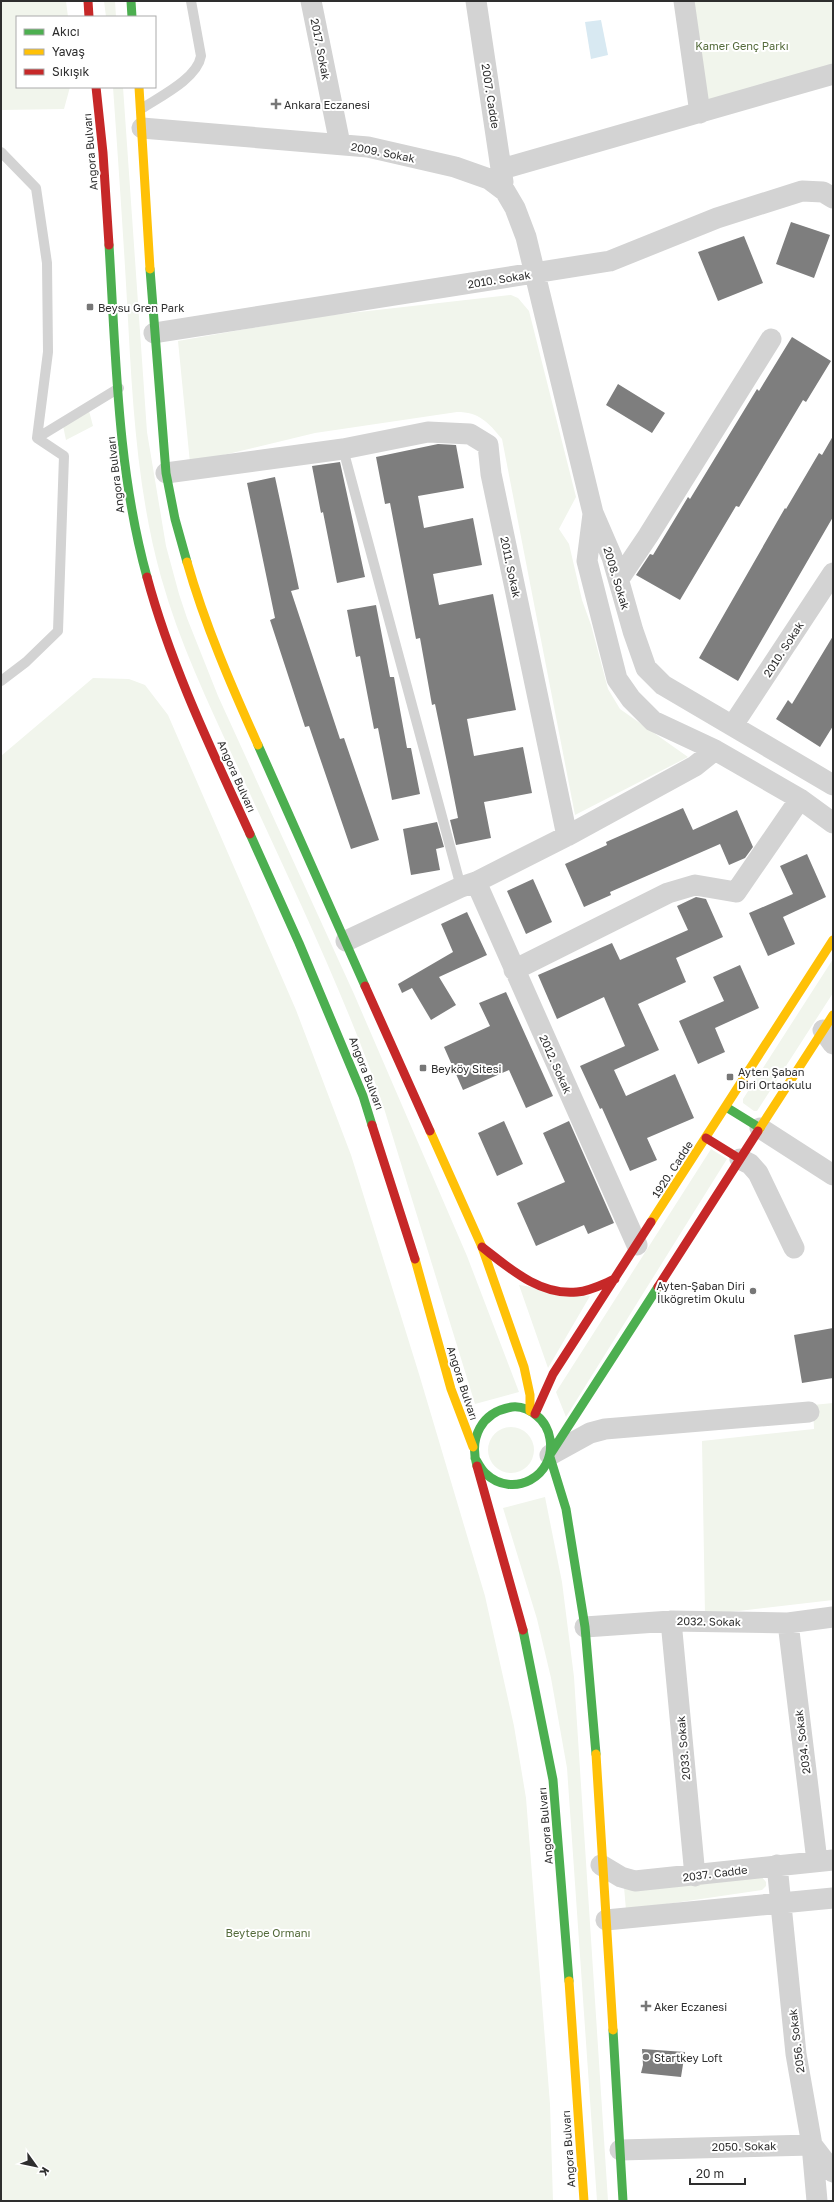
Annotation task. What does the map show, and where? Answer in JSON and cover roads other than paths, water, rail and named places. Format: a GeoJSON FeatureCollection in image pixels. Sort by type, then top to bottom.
{"type":"FeatureCollection","features":[{"type":"Feature","properties":{"kind":"main road"},"geometry":{"type":"LineString","coordinates":[[88,1],[89,16]]}},
{"type":"Feature","properties":{"kind":"main road"},"geometry":{"type":"LineString","coordinates":[[131,1],[132,16]]}},
{"type":"Feature","properties":{"kind":"main road","name":"Angora Bulvarı"},"geometry":{"type":"LineString","coordinates":[[96,88],[104,161],[123,461],[129,505],[137,542],[154,605],[197,717],[299,943],[363,1096],[411,1245],[451,1390],[473,1447],[526,1640],[553,1780],[564,1912],[584,2201]]}},
{"type":"Feature","properties":{"kind":"main road"},"geometry":{"type":"LineString","coordinates":[[139,88],[154,333],[166,473],[184,555],[201,608],[228,678],[482,1247],[524,1367],[532,1412],[544,1423],[549,1431],[551,1439],[550,1455],[566,1509],[585,1628],[596,1757],[601,1865],[606,1920],[623,2201]]}},
{"type":"Feature","properties":{"kind":"main road","name":"1920. Cadde"},"geometry":{"type":"LineString","coordinates":[[532,1412],[553,1374],[833,940]]}},
{"type":"Feature","properties":{"kind":"main road"},"geometry":{"type":"LineString","coordinates":[[550,1455],[590,1396],[760,1128],[830,1030]]}},
{"type":"Feature","properties":{"kind":"main road"},"geometry":{"type":"LineString","coordinates":[[726,1107],[760,1128]]}},
{"type":"Feature","properties":{"kind":"main road"},"geometry":{"type":"LineString","coordinates":[[706,1138],[740,1159]]}},
{"type":"Feature","properties":{"kind":"main road"},"geometry":{"type":"LineString","coordinates":[[482,1247],[517,1274],[549,1290],[578,1292],[615,1279]]}},
{"type":"Feature","properties":{"kind":"main road","name":"Angora Bulvarı"},"geometry":{"type":"LineString","coordinates":[[473,1447],[477,1428],[490,1413],[510,1407],[532,1412]]}},
{"type":"Feature","properties":{"kind":"main road","name":"Angora Bulvarı"},"geometry":{"type":"LineString","coordinates":[[475,1458],[488,1477],[509,1486],[524,1484],[538,1476],[550,1455]]}},
{"type":"Feature","properties":{"kind":"street","name":"2017. Sokak"},"geometry":{"type":"LineString","coordinates":[[312,1],[340,144]]}},
{"type":"Feature","properties":{"kind":"street","name":"2007. Cadde"},"geometry":{"type":"LineString","coordinates":[[476,1],[505,191]]}},
{"type":"Feature","properties":{"kind":"street"},"geometry":{"type":"LineString","coordinates":[[684,1],[700,113]]}},
{"type":"Feature","properties":{"kind":"street"},"geometry":{"type":"LineString","coordinates":[[502,169],[833,74]]}},
{"type":"Feature","properties":{"kind":"street","name":"2009. Sokak"},"geometry":{"type":"LineString","coordinates":[[142,119],[368,147],[455,167],[489,179],[505,191],[515,208],[526,237],[535,273]]}},
{"type":"Feature","properties":{"kind":"street","name":"2010. Sokak"},"geometry":{"type":"LineString","coordinates":[[154,333],[610,261],[717,218],[802,191],[823,192],[833,198]]}},
{"type":"Feature","properties":{"kind":"street","name":"2008. Sokak"},"geometry":{"type":"LineString","coordinates":[[535,273],[593,513],[612,557],[633,632],[646,668],[663,684],[833,784]]}},
{"type":"Feature","properties":{"kind":"street"},"geometry":{"type":"LineString","coordinates":[[618,579],[648,536],[771,339]]}},
{"type":"Feature","properties":{"kind":"street","name":"2011. Sokak"},"geometry":{"type":"LineString","coordinates":[[166,473],[343,449],[428,432],[470,434],[488,444],[491,474],[567,836]]}},
{"type":"Feature","properties":{"kind":"street"},"geometry":{"type":"LineString","coordinates":[[593,513],[587,561],[617,679],[631,699],[653,721],[715,750],[800,799],[833,823]]}},
{"type":"Feature","properties":{"kind":"street","name":"2010. Sokak"},"geometry":{"type":"LineString","coordinates":[[733,725],[833,573]]}},
{"type":"Feature","properties":{"kind":"street"},"geometry":{"type":"LineString","coordinates":[[346,941],[567,836],[695,766],[715,750]]}},
{"type":"Feature","properties":{"kind":"street"},"geometry":{"type":"LineString","coordinates":[[514,970],[668,894],[695,885],[736,892],[800,799]]}},
{"type":"Feature","properties":{"kind":"street","name":"2012. Sokak"},"geometry":{"type":"LineString","coordinates":[[468,884],[514,970],[637,1245]]}},
{"type":"Feature","properties":{"kind":"street"},"geometry":{"type":"LineString","coordinates":[[760,1128],[833,1175]]}},
{"type":"Feature","properties":{"kind":"street"},"geometry":{"type":"LineString","coordinates":[[740,1159],[750,1164],[758,1173],[794,1248]]}},
{"type":"Feature","properties":{"kind":"street"},"geometry":{"type":"LineString","coordinates":[[550,1455],[579,1438],[605,1429],[809,1412]]}},
{"type":"Feature","properties":{"kind":"street","name":"2032. Sokak"},"geometry":{"type":"LineString","coordinates":[[585,1628],[671,1621],[788,1623],[833,1617]]}},
{"type":"Feature","properties":{"kind":"street","name":"2033. Sokak"},"geometry":{"type":"LineString","coordinates":[[671,1621],[695,1876]]}},
{"type":"Feature","properties":{"kind":"street","name":"2034. Sokak"},"geometry":{"type":"LineString","coordinates":[[788,1623],[825,1860]]}},
{"type":"Feature","properties":{"kind":"street","name":"2037. Cadde"},"geometry":{"type":"LineString","coordinates":[[601,1865],[621,1877],[635,1881],[695,1876],[825,1860]]}},
{"type":"Feature","properties":{"kind":"street","name":"2056. Sokak"},"geometry":{"type":"LineString","coordinates":[[777,1865],[782,1902],[796,2054],[812,2145],[833,2172]]}},
{"type":"Feature","properties":{"kind":"street"},"geometry":{"type":"LineString","coordinates":[[606,1920],[833,1898]]}},
{"type":"Feature","properties":{"kind":"street"},"geometry":{"type":"LineString","coordinates":[[812,2145],[817,2201]]}},
{"type":"Feature","properties":{"kind":"street","name":"2050. Sokak"},"geometry":{"type":"LineString","coordinates":[[620,2150],[812,2145]]}},
{"type":"Feature","properties":{"kind":"lane"},"geometry":{"type":"LineString","coordinates":[[142,119],[186,79],[200,63],[201,56],[191,1]]}},
{"type":"Feature","properties":{"kind":"lane"},"geometry":{"type":"LineString","coordinates":[[1,152],[36,188],[47,263],[48,352],[37,438]]}},
{"type":"Feature","properties":{"kind":"lane"},"geometry":{"type":"LineString","coordinates":[[37,438],[119,388]]}},
{"type":"Feature","properties":{"kind":"lane"},"geometry":{"type":"LineString","coordinates":[[1,681],[26,662],[58,631],[64,456],[37,438]]}},
{"type":"Feature","properties":{"kind":"lane"},"geometry":{"type":"LineString","coordinates":[[343,449],[468,884]]}},
{"type":"Feature","properties":{"kind":"place","name":"Ankara Eczanesi"},"geometry":{"type":"Point","coordinates":[276,104]}},
{"type":"Feature","properties":{"kind":"place","name":"Beysu Gren Park"},"geometry":{"type":"Point","coordinates":[90,307]}},
{"type":"Feature","properties":{"kind":"place","name":"Beyköy Sitesi"},"geometry":{"type":"Point","coordinates":[423,1068]}},
{"type":"Feature","properties":{"kind":"place","name":"Ayten Şaban Diri Ortaokulu"},"geometry":{"type":"Point","coordinates":[730,1077]}},
{"type":"Feature","properties":{"kind":"place","name":"Ayten-Şaban Diri İlköğretim Okulu"},"geometry":{"type":"Point","coordinates":[753,1291]}},
{"type":"Feature","properties":{"kind":"place","name":"Aker Eczanesi"},"geometry":{"type":"Point","coordinates":[646,2006]}},
{"type":"Feature","properties":{"kind":"place","name":"Startkey Loft"},"geometry":{"type":"Point","coordinates":[646,2057]}},
{"type":"Feature","properties":{"kind":"park label","name":"Kamer Genç Parkı"},"geometry":{"type":"Point","coordinates":[742,45]}},
{"type":"Feature","properties":{"kind":"park label","name":"Beytepe Ormanı"},"geometry":{"type":"Point","coordinates":[268,1932]}}]}
